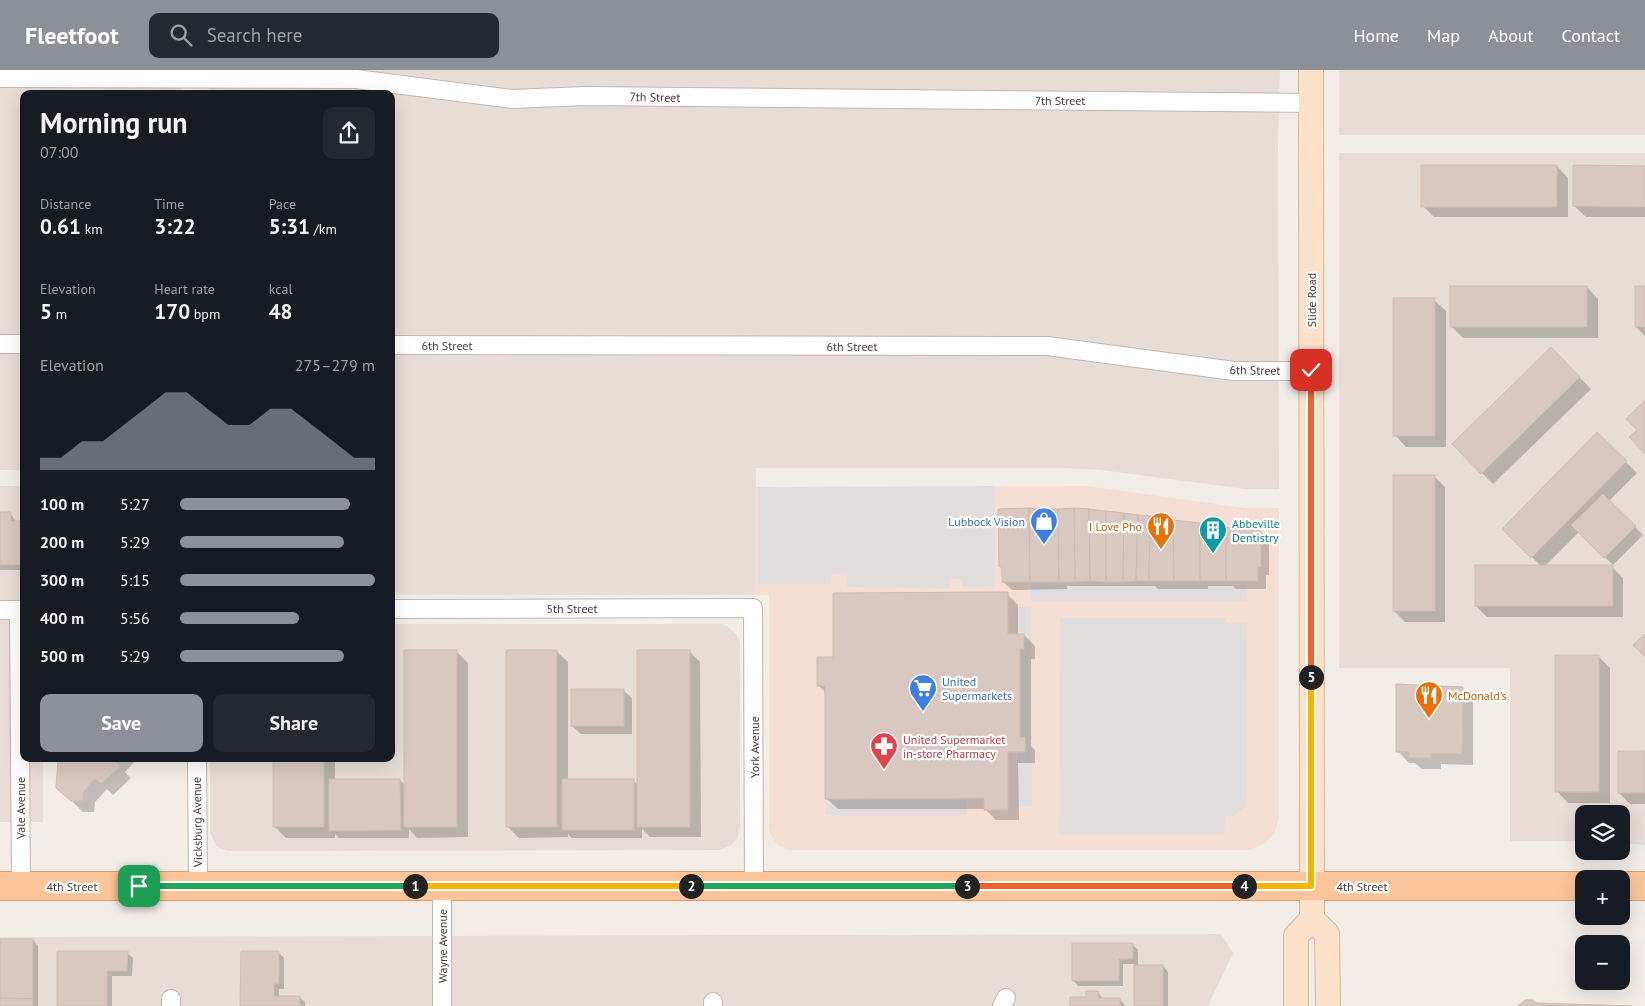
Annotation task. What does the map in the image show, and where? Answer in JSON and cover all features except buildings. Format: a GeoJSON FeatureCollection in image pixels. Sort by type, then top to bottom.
{"type":"FeatureCollection","features":[{"type":"Feature","properties":{"kind":"main road","name":"Slide Road"},"geometry":{"type":"LineString","coordinates":[[1311,70],[1312,919]]}},
{"type":"Feature","properties":{"kind":"main road","name":"4th Street"},"geometry":{"type":"LineString","coordinates":[[10,886],[1575,886]]}},
{"type":"Feature","properties":{"kind":"main road"},"geometry":{"type":"LineString","coordinates":[[1630,886],[1645,886]]}},
{"type":"Feature","properties":{"kind":"main road"},"geometry":{"type":"LineString","coordinates":[[1296,1006],[1296,936],[1312,919],[1327,934],[1328,1006]]}},
{"type":"Feature","properties":{"kind":"street","name":"7th Street"},"geometry":{"type":"LineString","coordinates":[[0,78],[356,79],[512,99],[595,96],[1311,103]]}},
{"type":"Feature","properties":{"kind":"street"},"geometry":{"type":"LineString","coordinates":[[0,344],[20,344]]}},
{"type":"Feature","properties":{"kind":"street","name":"6th Street"},"geometry":{"type":"LineString","coordinates":[[395,345],[1047,346],[1234,370],[1311,370]]}},
{"type":"Feature","properties":{"kind":"street","name":"5th Street"},"geometry":{"type":"LineString","coordinates":[[395,609],[753,608]]}},
{"type":"Feature","properties":{"kind":"street","name":"York Avenue"},"geometry":{"type":"LineString","coordinates":[[753,608],[754,886]]}},
{"type":"Feature","properties":{"kind":"street","name":"Vale Avenue"},"geometry":{"type":"LineString","coordinates":[[0,610],[19,610],[10,886]]}},
{"type":"Feature","properties":{"kind":"street","name":"Vicksburg Avenue"},"geometry":{"type":"LineString","coordinates":[[197,762],[198,886]]}},
{"type":"Feature","properties":{"kind":"street","name":"Wayne Avenue"},"geometry":{"type":"LineString","coordinates":[[442,886],[442,1006]]}},
{"type":"Feature","properties":{"kind":"shaded area"},"geometry":{"type":"Polygon","coordinates":[[[0,70],[181,70],[181,90],[20,90],[20,470],[0,470],[0,70]]]}},
{"type":"Feature","properties":{"kind":"shaded area"},"geometry":{"type":"Polygon","coordinates":[[[210,70],[1280,70],[1278,142],[1279,489],[1245,489],[1101,470],[1064,468],[756,468],[755,595],[395,595],[395,90],[210,90],[210,70]]]}},
{"type":"Feature","properties":{"kind":"shaded area"},"geometry":{"type":"Polygon","coordinates":[[[1339,70],[1645,70],[1645,135],[1339,135],[1339,70]]]}},
{"type":"Feature","properties":{"kind":"shaded area"},"geometry":{"type":"Polygon","coordinates":[[[1339,153],[1645,153],[1645,845],[1630,844],[1630,805],[1575,805],[1575,841],[1510,841],[1510,668],[1339,668],[1339,153]]]}},
{"type":"Feature","properties":{"kind":"shaded area"},"geometry":{"type":"Polygon","coordinates":[[[0,486],[20,486],[20,762],[43,762],[43,822],[0,822],[0,486]]]}},
{"type":"Feature","properties":{"kind":"shaded area"},"geometry":{"type":"Polygon","coordinates":[[[995,486],[995,587],[962,587],[962,579],[949,579],[949,588],[847,587],[847,574],[832,574],[831,584],[758,584],[758,487],[995,486]]]}},
{"type":"Feature","properties":{"kind":"shaded area"},"geometry":{"type":"Polygon","coordinates":[[[1086,486],[1245,508],[1279,508],[1279,818],[1275,832],[1266,842],[1250,850],[790,850],[778,845],[769,829],[769,595],[755,595],[755,487],[1086,486]]]}},
{"type":"Feature","properties":{"kind":"shaded area"},"geometry":{"type":"Polygon","coordinates":[[[1031,585],[1246,585],[1246,601],[1031,601],[1031,585]]]}},
{"type":"Feature","properties":{"kind":"shaded area"},"geometry":{"type":"Polygon","coordinates":[[[1015,607],[1031,607],[1032,806],[1017,806],[1017,752],[1025,752],[1020,737],[1020,649],[1024,648],[1024,634],[1016,634],[1015,607]]]}},
{"type":"Feature","properties":{"kind":"shaded area"},"geometry":{"type":"Polygon","coordinates":[[[1060,618],[1226,618],[1226,623],[1247,623],[1246,806],[1233,816],[1225,816],[1224,834],[1059,834],[1060,618]]]}},
{"type":"Feature","properties":{"kind":"shaded area"},"geometry":{"type":"Polygon","coordinates":[[[395,624],[722,624],[736,634],[740,642],[740,828],[737,839],[730,846],[719,850],[228,851],[217,847],[210,833],[210,762],[395,762],[395,624]]]}},
{"type":"Feature","properties":{"kind":"shaded area"},"geometry":{"type":"Polygon","coordinates":[[[826,800],[967,800],[967,815],[826,815],[826,800]]]}},
{"type":"Feature","properties":{"kind":"shaded area"},"geometry":{"type":"Polygon","coordinates":[[[1221,934],[1233,953],[1208,1006],[0,1006],[0,937],[1221,934]]]}},
{"type":"Feature","properties":{"kind":"place","name":"Lubbock Vision"},"geometry":{"type":"Point","coordinates":[1044,545]}},
{"type":"Feature","properties":{"kind":"place","name":"I Love Pho"},"geometry":{"type":"Point","coordinates":[1161,550]}},
{"type":"Feature","properties":{"kind":"place","name":"Abbeville Dentistry"},"geometry":{"type":"Point","coordinates":[1213,554]}},
{"type":"Feature","properties":{"kind":"place","name":"United Supermarkets"},"geometry":{"type":"Point","coordinates":[923,712]}},
{"type":"Feature","properties":{"kind":"place","name":"McDonald's"},"geometry":{"type":"Point","coordinates":[1429,719]}},
{"type":"Feature","properties":{"kind":"place","name":"United Supermarket in-store Pharmacy"},"geometry":{"type":"Point","coordinates":[884,770]}},
{"type":"Feature","properties":{"kind":"route"},"geometry":{"type":"LineString","coordinates":[[139,886],[1311,886],[1311,370]]}}]}
